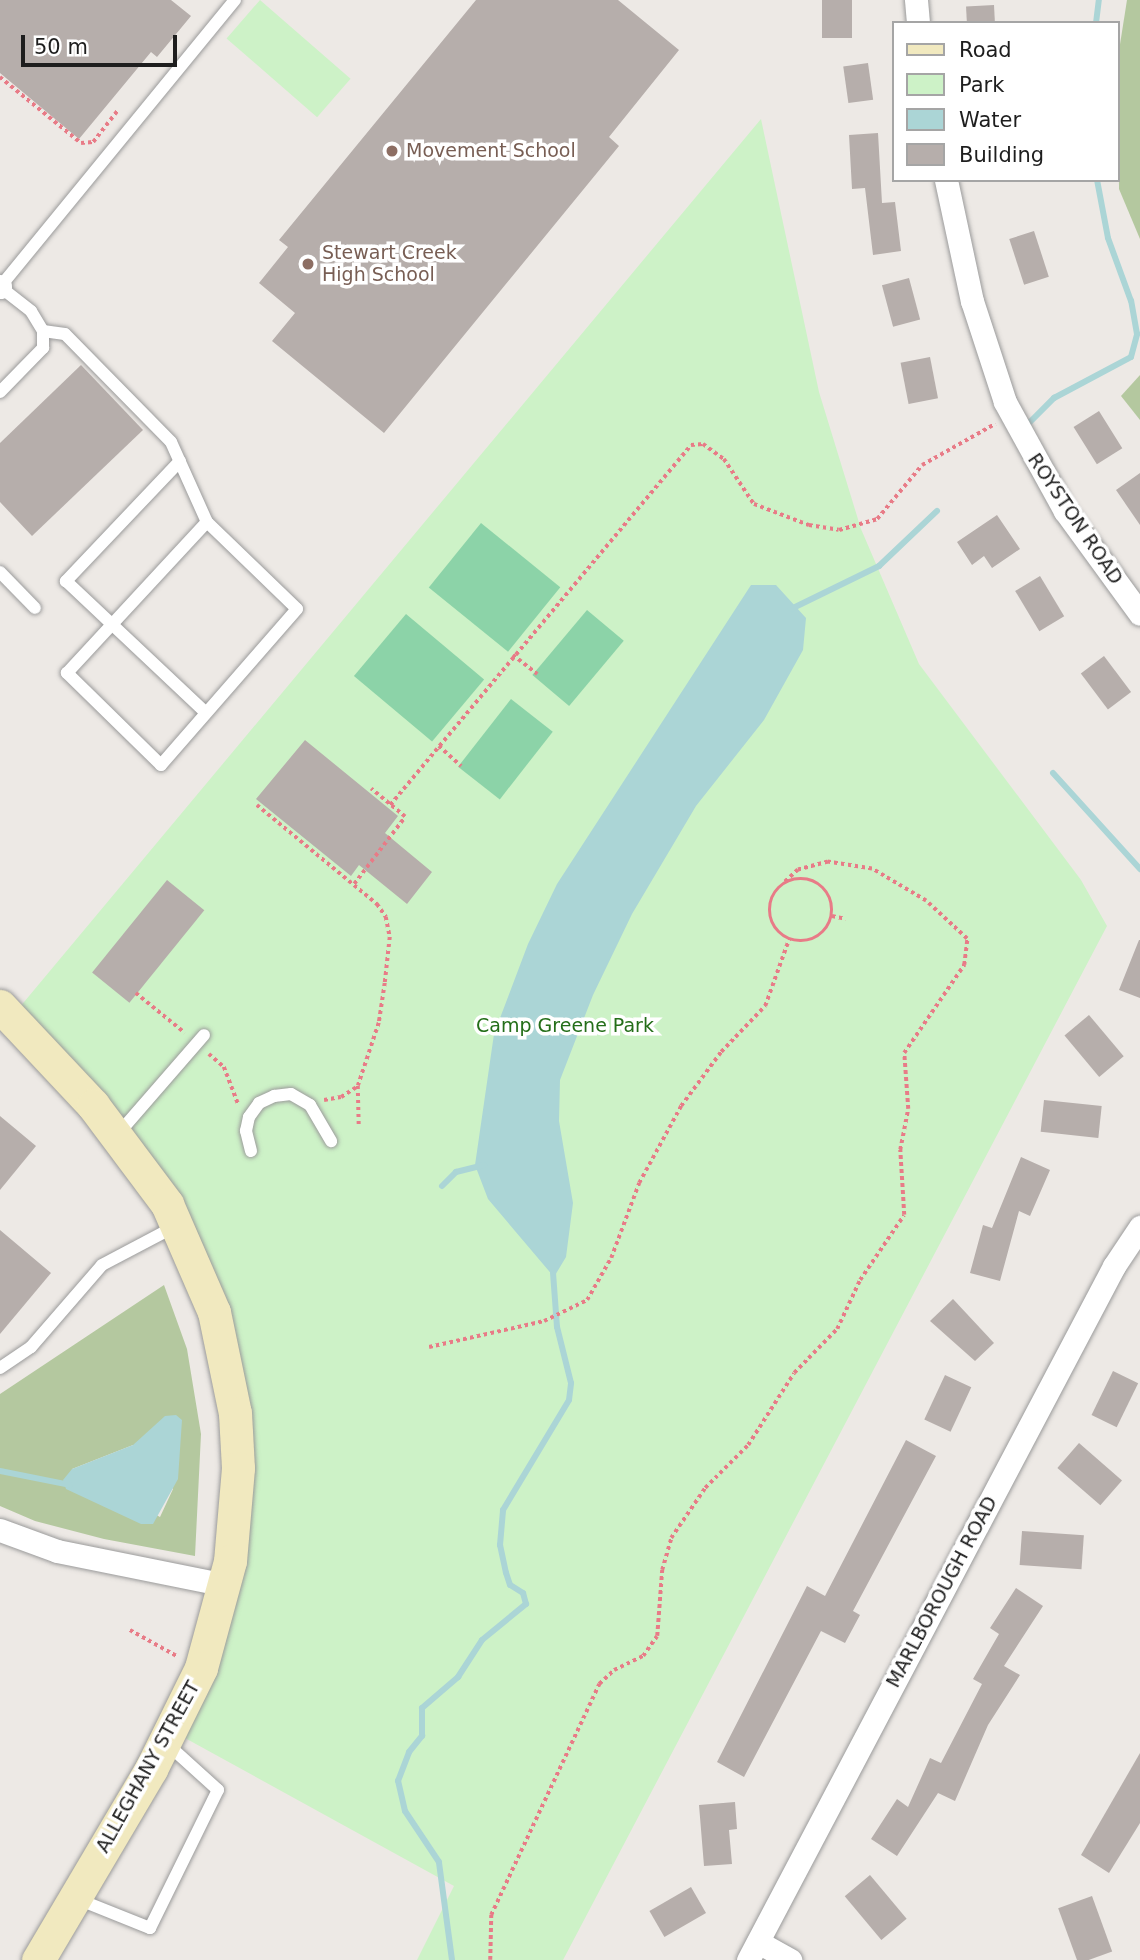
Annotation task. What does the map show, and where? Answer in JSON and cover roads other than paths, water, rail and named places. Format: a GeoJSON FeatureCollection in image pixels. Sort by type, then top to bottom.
{"type":"FeatureCollection","features":[{"type":"Feature","properties":{"kind":"street"},"geometry":{"type":"LineString","coordinates":[[916,0],[918,21]]}},
{"type":"Feature","properties":{"kind":"street","name":"ROYSTON ROAD"},"geometry":{"type":"LineString","coordinates":[[946,182],[983,342],[1012,416],[1065,511],[1140,614]]}},
{"type":"Feature","properties":{"kind":"street","name":"ALLEGHANY STREET"},"geometry":{"type":"LineString","coordinates":[[0,1006],[117,1134],[177,1225],[214,1312],[235,1413],[236,1506],[225,1585],[201,1668],[165,1743],[38,1960]]}},
{"type":"Feature","properties":{"kind":"street","name":"MARLBOROUGH ROAD"},"geometry":{"type":"LineString","coordinates":[[753,1951],[1114,1266],[1140,1227]]}},
{"type":"Feature","properties":{"kind":"street"},"geometry":{"type":"LineString","coordinates":[[0,1530],[57,1550],[225,1585]]}},
{"type":"Feature","properties":{"kind":"street"},"geometry":{"type":"LineString","coordinates":[[753,1951],[790,1960]]}},
{"type":"Feature","properties":{"kind":"lane"},"geometry":{"type":"LineString","coordinates":[[0,392],[43,348],[43,331],[31,311],[0,287],[235,0]]}},
{"type":"Feature","properties":{"kind":"lane"},"geometry":{"type":"LineString","coordinates":[[43,331],[65,334],[171,442],[207,522],[297,609],[161,765],[67,673],[207,522]]}},
{"type":"Feature","properties":{"kind":"lane"},"geometry":{"type":"LineString","coordinates":[[180,461],[66,581],[206,713]]}},
{"type":"Feature","properties":{"kind":"lane"},"geometry":{"type":"LineString","coordinates":[[0,572],[35,608]]}},
{"type":"Feature","properties":{"kind":"lane"},"geometry":{"type":"LineString","coordinates":[[117,1134],[204,1035]]}},
{"type":"Feature","properties":{"kind":"lane"},"geometry":{"type":"LineString","coordinates":[[251,1151],[246,1131],[248,1117],[259,1103],[274,1096],[291,1094],[310,1105],[331,1141]]}},
{"type":"Feature","properties":{"kind":"lane"},"geometry":{"type":"LineString","coordinates":[[0,1368],[31,1346],[102,1265],[177,1225]]}},
{"type":"Feature","properties":{"kind":"lane"},"geometry":{"type":"LineString","coordinates":[[75,1898],[150,1928],[218,1790],[165,1743]]}},
{"type":"Feature","properties":{"kind":"water"},"geometry":{"type":"Polygon","coordinates":[[[751,585],[776,585],[806,618],[803,650],[764,720],[696,806],[632,914],[593,995],[560,1080],[559,1121],[573,1203],[566,1257],[554,1277],[488,1199],[475,1165],[494,1034],[528,944],[557,884],[751,585]]]}},
{"type":"Feature","properties":{"kind":"water"},"geometry":{"type":"Polygon","coordinates":[[[176,1415],[182,1420],[178,1479],[153,1524],[141,1524],[66,1489],[63,1480],[72,1469],[133,1445],[165,1416],[176,1415]]]}},
{"type":"Feature","properties":{"kind":"waterway"},"geometry":{"type":"LineString","coordinates":[[1096,21],[1099,0]]}},
{"type":"Feature","properties":{"kind":"waterway"},"geometry":{"type":"LineString","coordinates":[[1026,426],[1054,398],[1131,357],[1137,334],[1131,301],[1108,238],[1097,182]]}},
{"type":"Feature","properties":{"kind":"waterway"},"geometry":{"type":"LineString","coordinates":[[791,609],[879,566],[937,511]]}},
{"type":"Feature","properties":{"kind":"waterway"},"geometry":{"type":"LineString","coordinates":[[1053,773],[1140,869]]}},
{"type":"Feature","properties":{"kind":"waterway"},"geometry":{"type":"LineString","coordinates":[[442,1186],[456,1172],[484,1165]]}},
{"type":"Feature","properties":{"kind":"waterway"},"geometry":{"type":"LineString","coordinates":[[452,1960],[439,1862],[405,1811],[398,1781],[409,1752],[422,1736],[422,1708],[458,1677],[482,1640],[526,1604],[523,1593],[510,1585],[500,1545],[503,1510],[569,1400],[571,1383],[557,1327],[553,1272]]}},
{"type":"Feature","properties":{"kind":"waterway"},"geometry":{"type":"LineString","coordinates":[[0,1471],[70,1485]]}},
{"type":"Feature","properties":{"kind":"place","name":"Movement School"},"geometry":{"type":"Point","coordinates":[392,151]}},
{"type":"Feature","properties":{"kind":"place","name":"Stewart Creek High School"},"geometry":{"type":"Point","coordinates":[308,264]}},
{"type":"Feature","properties":{"kind":"park label","name":"Camp Greene Park"},"geometry":{"type":"Point","coordinates":[565,1026]}}]}
